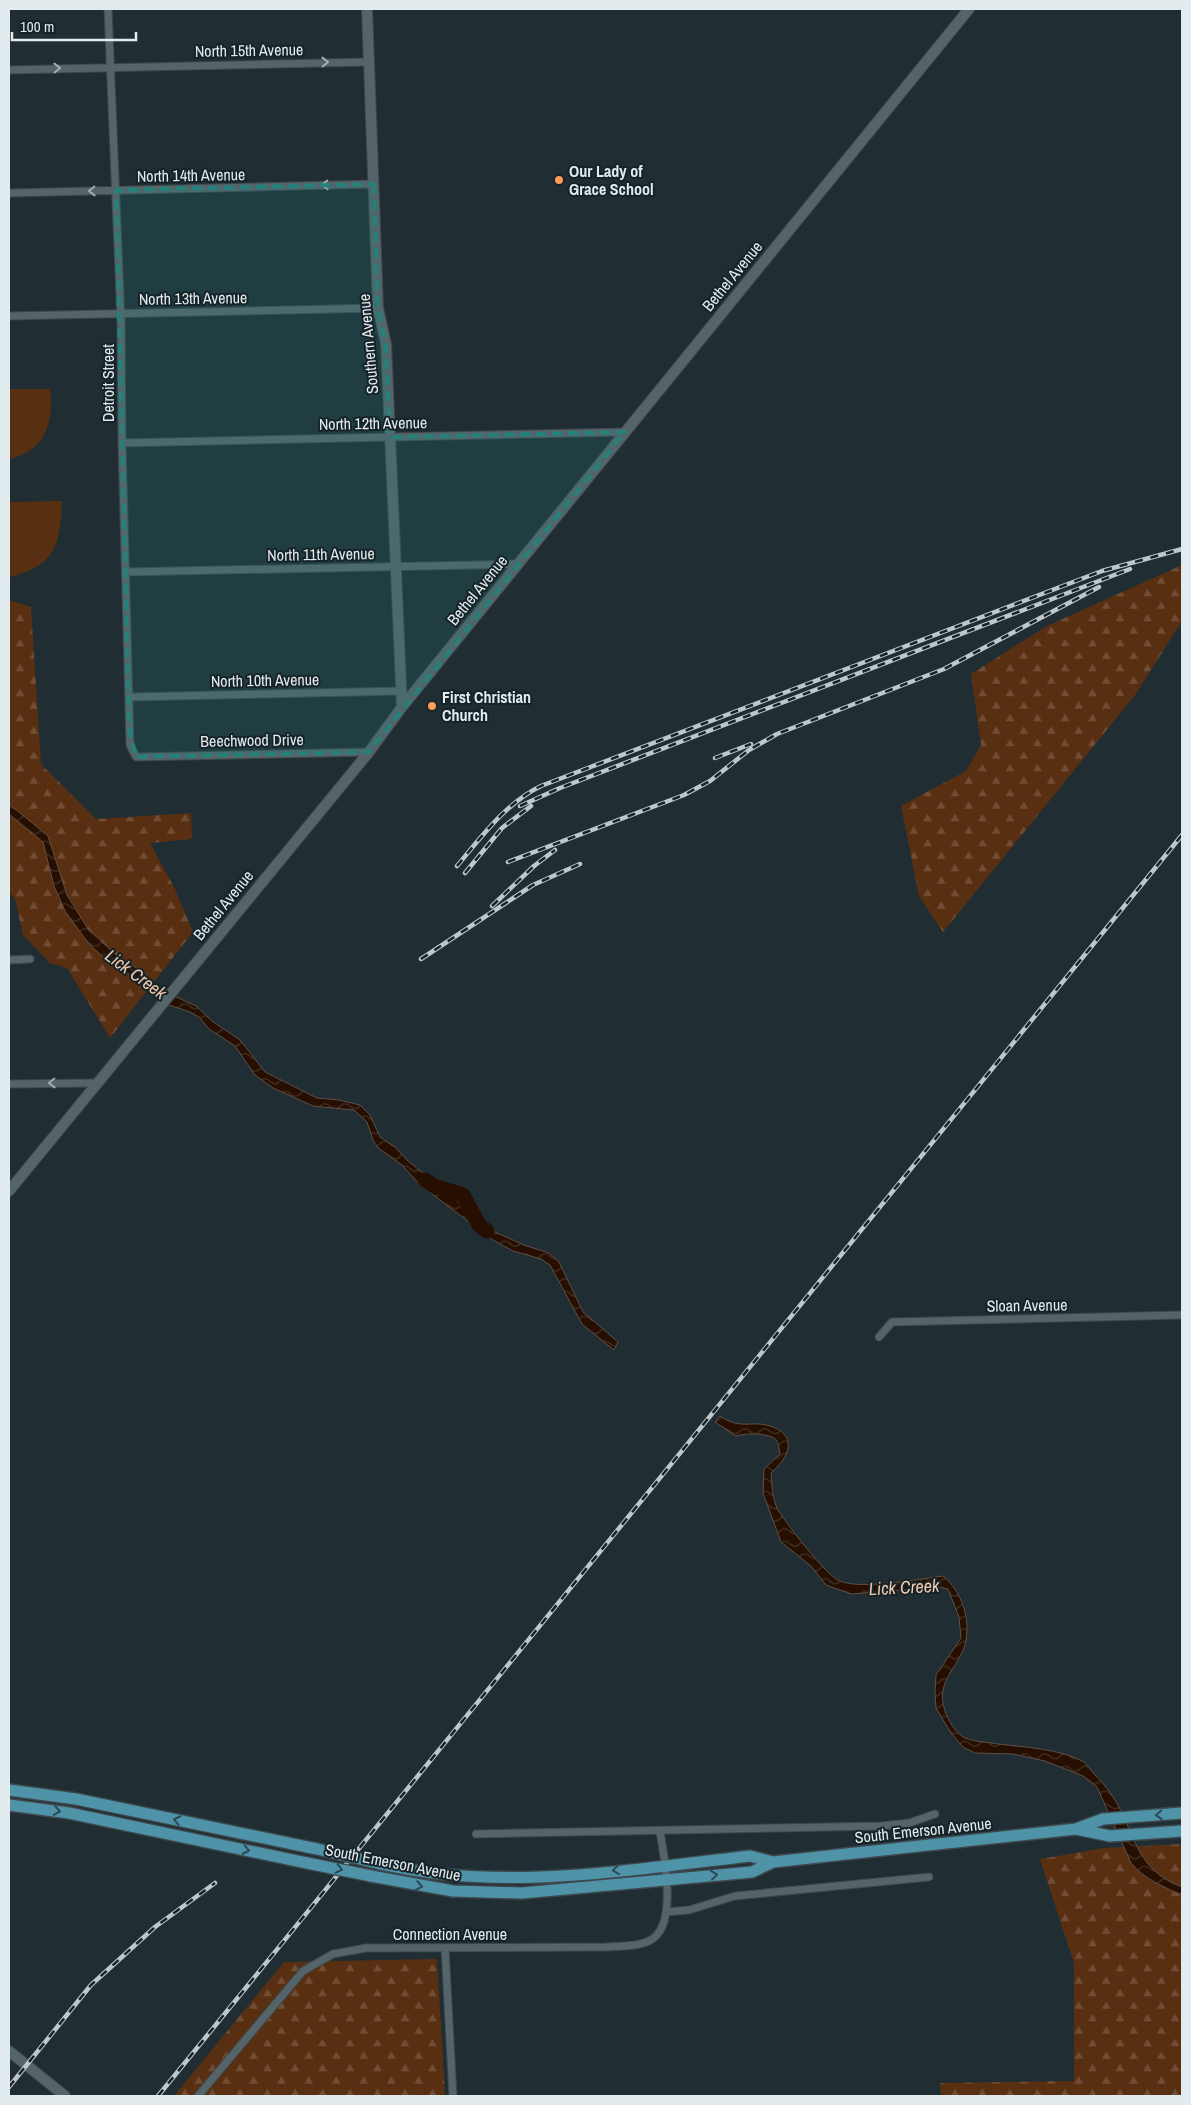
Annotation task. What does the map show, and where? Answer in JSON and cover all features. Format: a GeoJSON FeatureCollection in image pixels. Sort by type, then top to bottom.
{"type":"FeatureCollection","features":[{"type":"Feature","properties":{"kind":"main road","name":"South Emerson Avenue"},"geometry":{"type":"LineString","coordinates":[[9,1790],[68,1797],[439,1875],[492,1879],[593,1873],[750,1856],[773,1862]]}},
{"type":"Feature","properties":{"kind":"main road","name":"South Emerson Avenue"},"geometry":{"type":"LineString","coordinates":[[9,1805],[69,1813],[432,1889],[489,1894],[546,1892],[752,1872],[773,1862],[1076,1829],[1102,1819],[1182,1813]]}},
{"type":"Feature","properties":{"kind":"main road","name":"South Emerson Avenue"},"geometry":{"type":"LineString","coordinates":[[1076,1829],[1110,1836],[1182,1831]]}},
{"type":"Feature","properties":{"kind":"street","name":"Detroit Street"},"geometry":{"type":"LineString","coordinates":[[108,9],[121,313],[122,442],[130,745],[136,757]]}},
{"type":"Feature","properties":{"kind":"street","name":"Southern Avenue"},"geometry":{"type":"LineString","coordinates":[[367,9],[378,308],[386,344],[402,707]]}},
{"type":"Feature","properties":{"kind":"street","name":"Bethel Avenue"},"geometry":{"type":"LineString","coordinates":[[9,1191],[368,752],[517,564],[969,9]]}},
{"type":"Feature","properties":{"kind":"street","name":"North 15th Avenue"},"geometry":{"type":"LineString","coordinates":[[9,70],[369,62]]}},
{"type":"Feature","properties":{"kind":"street","name":"North 14th Avenue"},"geometry":{"type":"LineString","coordinates":[[9,192],[374,184]]}},
{"type":"Feature","properties":{"kind":"street","name":"North 13th Avenue"},"geometry":{"type":"LineString","coordinates":[[9,316],[378,308]]}},
{"type":"Feature","properties":{"kind":"street","name":"North 12th Avenue"},"geometry":{"type":"LineString","coordinates":[[122,442],[626,432]]}},
{"type":"Feature","properties":{"kind":"street","name":"North 11th Avenue"},"geometry":{"type":"LineString","coordinates":[[126,572],[517,564]]}},
{"type":"Feature","properties":{"kind":"street","name":"North 10th Avenue"},"geometry":{"type":"LineString","coordinates":[[129,698],[401,691]]}},
{"type":"Feature","properties":{"kind":"street","name":"Beechwood Drive"},"geometry":{"type":"LineString","coordinates":[[136,757],[368,752]]}},
{"type":"Feature","properties":{"kind":"street"},"geometry":{"type":"LineString","coordinates":[[9,960],[30,959]]}},
{"type":"Feature","properties":{"kind":"street"},"geometry":{"type":"LineString","coordinates":[[9,1084],[96,1083]]}},
{"type":"Feature","properties":{"kind":"street","name":"Sloan Avenue"},"geometry":{"type":"LineString","coordinates":[[879,1336],[892,1322],[1182,1315]]}},
{"type":"Feature","properties":{"kind":"street"},"geometry":{"type":"LineString","coordinates":[[476,1834],[880,1826],[909,1823],[935,1814]]}},
{"type":"Feature","properties":{"kind":"street","name":"Connection Avenue"},"geometry":{"type":"LineString","coordinates":[[198,2096],[291,1983],[314,1964],[333,1954],[359,1948],[606,1947],[640,1944],[656,1936],[662,1927],[666,1912],[665,1865],[660,1831]]}},
{"type":"Feature","properties":{"kind":"street"},"geometry":{"type":"LineString","coordinates":[[666,1912],[689,1910],[735,1896],[929,1877]]}},
{"type":"Feature","properties":{"kind":"street"},"geometry":{"type":"LineString","coordinates":[[445,1948],[453,2096]]}},
{"type":"Feature","properties":{"kind":"street"},"geometry":{"type":"LineString","coordinates":[[9,2051],[65,2096]]}},
{"type":"Feature","properties":{"kind":"highlighted area"},"geometry":{"type":"Polygon","coordinates":[[[374,184],[378,308],[386,344],[390,437],[625,432],[369,752],[136,757],[129,729],[116,190],[374,184]]]}},
{"type":"Feature","properties":{"kind":"green space"},"geometry":{"type":"Polygon","coordinates":[[[9,389],[50,389],[51,401],[48,424],[39,442],[21,455],[9,459],[9,389]]]}},
{"type":"Feature","properties":{"kind":"green space"},"geometry":{"type":"Polygon","coordinates":[[[62,501],[57,541],[46,560],[37,567],[9,577],[9,502],[62,501]]]}},
{"type":"Feature","properties":{"kind":"green space"},"geometry":{"type":"Polygon","coordinates":[[[1182,565],[1182,621],[1135,695],[943,932],[919,896],[901,806],[966,771],[981,745],[971,674],[1047,626],[1182,565]]]}},
{"type":"Feature","properties":{"kind":"green space"},"geometry":{"type":"Polygon","coordinates":[[[9,600],[31,607],[41,764],[96,819],[191,813],[192,839],[150,843],[174,887],[193,932],[110,1038],[67,968],[50,963],[23,935],[15,899],[9,892],[9,600]]]}},
{"type":"Feature","properties":{"kind":"green space"},"geometry":{"type":"Polygon","coordinates":[[[1182,1844],[1182,2096],[941,2096],[940,2083],[1074,2081],[1074,1963],[1040,1859],[1104,1848],[1182,1844]]]}},
{"type":"Feature","properties":{"kind":"green space"},"geometry":{"type":"Polygon","coordinates":[[[437,1959],[445,2096],[174,2096],[284,1962],[437,1959]]]}},
{"type":"Feature","properties":{"kind":"water","name":"Lick Creek"},"geometry":{"type":"Polygon","coordinates":[[[9,804],[48,836],[67,895],[88,929],[116,955],[146,974],[157,988],[196,1006],[212,1021],[240,1040],[265,1072],[317,1098],[339,1100],[360,1105],[370,1115],[380,1137],[395,1147],[408,1161],[495,1232],[524,1245],[549,1253],[559,1262],[583,1312],[618,1342],[614,1350],[582,1324],[550,1265],[541,1259],[513,1251],[493,1240],[420,1185],[402,1165],[378,1148],[367,1122],[354,1110],[313,1106],[273,1088],[255,1075],[235,1046],[209,1029],[199,1017],[169,1005],[150,992],[141,981],[110,963],[89,944],[65,911],[54,886],[43,842],[9,814],[9,804]]]}},
{"type":"Feature","properties":{"kind":"water","name":"Lick Creek"},"geometry":{"type":"Polygon","coordinates":[[[720,1416],[734,1423],[759,1424],[773,1427],[786,1437],[788,1449],[781,1462],[771,1473],[776,1506],[807,1549],[834,1577],[840,1581],[862,1584],[890,1583],[943,1576],[949,1582],[963,1605],[967,1622],[966,1640],[963,1649],[943,1690],[945,1711],[958,1733],[965,1738],[981,1742],[1054,1751],[1084,1762],[1115,1800],[1139,1851],[1146,1861],[1167,1880],[1182,1887],[1182,1895],[1148,1878],[1131,1863],[1097,1787],[1083,1776],[1045,1761],[1013,1754],[975,1753],[963,1747],[951,1733],[936,1708],[936,1675],[961,1638],[959,1617],[948,1589],[940,1587],[851,1594],[826,1585],[811,1566],[781,1542],[763,1493],[764,1469],[780,1454],[777,1441],[770,1436],[761,1434],[736,1436],[715,1422],[720,1416]]]}},
{"type":"Feature","properties":{"kind":"waterway","name":"Lick Creek"},"geometry":{"type":"LineString","coordinates":[[425,1180],[434,1186],[463,1195],[479,1225],[487,1231]]}},
{"type":"Feature","properties":{"kind":"railway"},"geometry":{"type":"LineString","coordinates":[[457,866],[495,821],[517,801],[541,786],[1102,571],[1182,549]]}},
{"type":"Feature","properties":{"kind":"railway"},"geometry":{"type":"LineString","coordinates":[[520,806],[560,788],[1130,569]]}},
{"type":"Feature","properties":{"kind":"railway"},"geometry":{"type":"LineString","coordinates":[[508,862],[684,795],[710,781],[749,750],[777,734],[944,669],[1099,587]]}},
{"type":"Feature","properties":{"kind":"railway"},"geometry":{"type":"LineString","coordinates":[[715,758],[751,744]]}},
{"type":"Feature","properties":{"kind":"railway"},"geometry":{"type":"LineString","coordinates":[[465,873],[502,828],[531,806]]}},
{"type":"Feature","properties":{"kind":"railway"},"geometry":{"type":"LineString","coordinates":[[158,2096],[1182,835]]}},
{"type":"Feature","properties":{"kind":"railway"},"geometry":{"type":"LineString","coordinates":[[492,906],[534,866],[555,850]]}},
{"type":"Feature","properties":{"kind":"railway"},"geometry":{"type":"LineString","coordinates":[[421,959],[533,885],[580,864]]}},
{"type":"Feature","properties":{"kind":"railway"},"geometry":{"type":"LineString","coordinates":[[9,2087],[91,1985],[155,1927],[215,1883]]}},
{"type":"Feature","properties":{"kind":"place","name":"Our Lady of Grace School"},"geometry":{"type":"Point","coordinates":[559,180]}},
{"type":"Feature","properties":{"kind":"place","name":"First Christian Church"},"geometry":{"type":"Point","coordinates":[432,706]}}]}
